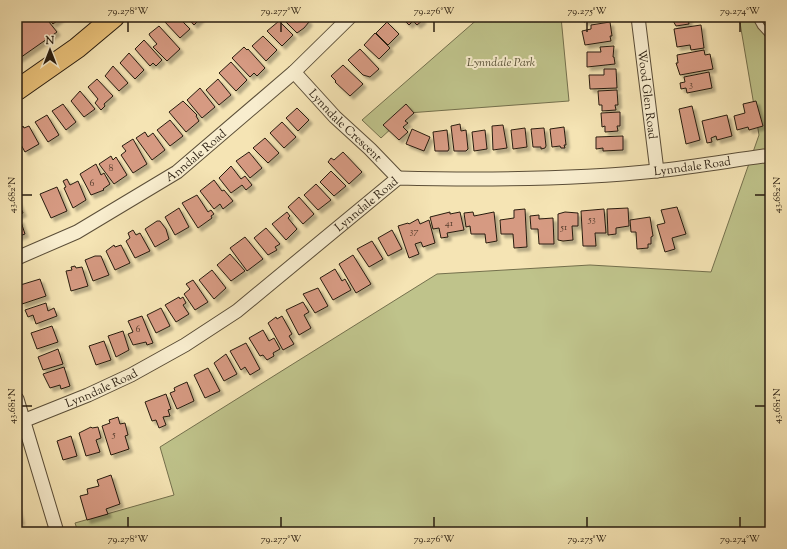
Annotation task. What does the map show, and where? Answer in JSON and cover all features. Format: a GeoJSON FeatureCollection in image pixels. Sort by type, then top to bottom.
{"type":"FeatureCollection","features":[{"type":"Feature","properties":{"kind":"main road"},"geometry":{"type":"LineString","coordinates":[[17,90],[77,48],[114,17]]}},
{"type":"Feature","properties":{"kind":"street","name":"Anndale Road"},"geometry":{"type":"LineString","coordinates":[[17,258],[77,232],[177,172],[294,72],[350,17]]}},
{"type":"Feature","properties":{"kind":"street","name":"Wood Glen Road"},"geometry":{"type":"LineString","coordinates":[[638,17],[657,171]]}},
{"type":"Feature","properties":{"kind":"street","name":"Lynndale Crescent"},"geometry":{"type":"LineString","coordinates":[[294,72],[335,117],[370,149],[398,178]]}},
{"type":"Feature","properties":{"kind":"street","name":"Lynndale Road"},"geometry":{"type":"LineString","coordinates":[[23,421],[131,376],[185,346],[238,311],[398,178],[474,179],[601,175],[657,171],[764,156]]}},
{"type":"Feature","properties":{"kind":"street"},"geometry":{"type":"LineString","coordinates":[[17,399],[57,532]]}},
{"type":"Feature","properties":{"kind":"lane"},"geometry":{"type":"LineString","coordinates":[[756,17],[761,26],[770,36]]}},
{"type":"Feature","properties":{"kind":"green space","name":"Lynndale Park"},"geometry":{"type":"Polygon","coordinates":[[[480,17],[561,17],[569,101],[408,113],[381,138],[362,120],[480,17]]]}},
{"type":"Feature","properties":{"kind":"green space"},"geometry":{"type":"Polygon","coordinates":[[[739,17],[770,17],[770,532],[78,532],[75,523],[174,495],[160,447],[437,274],[590,265],[711,272],[759,135],[739,17]]]}},
{"type":"Feature","properties":{"kind":"building"},"geometry":{"type":"Polygon","coordinates":[[[17,17],[45,17],[57,32],[17,60],[17,17]]]}},
{"type":"Feature","properties":{"kind":"building"},"geometry":{"type":"Polygon","coordinates":[[[47,17],[62,17],[53,24],[47,17]]]}},
{"type":"Feature","properties":{"kind":"building"},"geometry":{"type":"Polygon","coordinates":[[[169,17],[178,17],[190,29],[180,38],[164,21],[169,17]]]}},
{"type":"Feature","properties":{"kind":"building"},"geometry":{"type":"Polygon","coordinates":[[[187,17],[202,17],[194,25],[187,17]]]}},
{"type":"Feature","properties":{"kind":"building"},"geometry":{"type":"Polygon","coordinates":[[[281,17],[305,17],[309,22],[297,33],[281,17]]]}},
{"type":"Feature","properties":{"kind":"building"},"geometry":{"type":"Polygon","coordinates":[[[401,17],[420,17],[423,20],[417,25],[413,21],[409,25],[401,17]]]}},
{"type":"Feature","properties":{"kind":"building"},"geometry":{"type":"Polygon","coordinates":[[[583,17],[598,17],[584,22],[583,17]]]}},
{"type":"Feature","properties":{"kind":"building"},"geometry":{"type":"Polygon","coordinates":[[[671,17],[690,17],[688,19],[689,24],[676,26],[671,17]]]}},
{"type":"Feature","properties":{"kind":"building"},"geometry":{"type":"Polygon","coordinates":[[[279,21],[293,35],[282,46],[267,31],[279,21]]]}},
{"type":"Feature","properties":{"kind":"building"},"geometry":{"type":"Polygon","coordinates":[[[387,22],[399,34],[388,45],[376,33],[387,22]]]}},
{"type":"Feature","properties":{"kind":"building"},"geometry":{"type":"Polygon","coordinates":[[[610,22],[612,36],[610,36],[611,41],[585,45],[582,31],[591,29],[591,25],[610,22]]]}},
{"type":"Feature","properties":{"kind":"building"},"geometry":{"type":"Polygon","coordinates":[[[701,25],[704,48],[691,50],[690,45],[677,47],[674,29],[701,25]]]}},
{"type":"Feature","properties":{"kind":"building"},"geometry":{"type":"Polygon","coordinates":[[[159,26],[180,49],[167,61],[153,47],[157,44],[149,34],[159,26]]]}},
{"type":"Feature","properties":{"kind":"building"},"geometry":{"type":"Polygon","coordinates":[[[375,33],[390,48],[379,59],[364,45],[375,33]]]}},
{"type":"Feature","properties":{"kind":"building"},"geometry":{"type":"Polygon","coordinates":[[[263,36],[277,50],[266,61],[252,46],[263,36]]]}},
{"type":"Feature","properties":{"kind":"building"},"geometry":{"type":"Polygon","coordinates":[[[144,40],[162,60],[156,66],[153,63],[150,66],[135,49],[144,40]]]}},
{"type":"Feature","properties":{"kind":"building"},"geometry":{"type":"Polygon","coordinates":[[[614,46],[613,57],[615,64],[587,67],[587,52],[601,52],[600,47],[614,46]]]}},
{"type":"Feature","properties":{"kind":"building"},"geometry":{"type":"Polygon","coordinates":[[[244,47],[247,50],[248,49],[265,68],[257,76],[254,73],[250,77],[232,58],[244,47]]]}},
{"type":"Feature","properties":{"kind":"building"},"geometry":{"type":"Polygon","coordinates":[[[360,49],[379,69],[370,77],[363,75],[348,60],[360,49]]]}},
{"type":"Feature","properties":{"kind":"building"},"geometry":{"type":"Polygon","coordinates":[[[704,50],[705,55],[710,54],[713,69],[680,75],[676,63],[678,63],[677,55],[704,50]]]}},
{"type":"Feature","properties":{"kind":"building"},"geometry":{"type":"Polygon","coordinates":[[[129,53],[144,70],[135,79],[120,63],[129,53]]]}},
{"type":"Feature","properties":{"kind":"building"},"geometry":{"type":"Polygon","coordinates":[[[231,62],[247,80],[236,91],[219,73],[231,62]]]}},
{"type":"Feature","properties":{"kind":"building"},"geometry":{"type":"Polygon","coordinates":[[[343,65],[363,84],[350,96],[335,82],[336,81],[331,76],[343,65]]]}},
{"type":"Feature","properties":{"kind":"building"},"geometry":{"type":"Polygon","coordinates":[[[113,66],[128,83],[119,91],[105,76],[113,66]]]}},
{"type":"Feature","properties":{"kind":"building"},"geometry":{"type":"Polygon","coordinates":[[[604,69],[616,69],[617,88],[590,89],[589,75],[604,75],[604,69]]]}},
{"type":"Feature","properties":{"kind":"building"},"geometry":{"type":"Polygon","coordinates":[[[709,72],[712,88],[687,93],[686,88],[681,89],[680,83],[685,82],[684,77],[709,72]]]}},
{"type":"Feature","properties":{"kind":"building"},"geometry":{"type":"Polygon","coordinates":[[[97,79],[113,96],[104,104],[105,106],[101,110],[95,103],[98,99],[88,87],[97,79]]]}},
{"type":"Feature","properties":{"kind":"building"},"geometry":{"type":"Polygon","coordinates":[[[218,79],[231,95],[219,105],[206,90],[218,79]]]}},
{"type":"Feature","properties":{"kind":"building"},"geometry":{"type":"Polygon","coordinates":[[[200,88],[215,107],[202,118],[187,100],[200,88]]]}},
{"type":"Feature","properties":{"kind":"building"},"geometry":{"type":"Polygon","coordinates":[[[617,90],[618,105],[615,105],[616,110],[602,111],[602,105],[599,105],[598,91],[617,90]]]}},
{"type":"Feature","properties":{"kind":"building"},"geometry":{"type":"Polygon","coordinates":[[[80,91],[95,109],[84,117],[71,101],[80,91]]]}},
{"type":"Feature","properties":{"kind":"building"},"geometry":{"type":"Polygon","coordinates":[[[183,101],[197,115],[196,116],[199,121],[186,132],[169,112],[183,101]]]}},
{"type":"Feature","properties":{"kind":"building"},"geometry":{"type":"Polygon","coordinates":[[[756,101],[763,126],[749,130],[748,127],[737,130],[734,116],[745,113],[743,104],[756,101]]]}},
{"type":"Feature","properties":{"kind":"building"},"geometry":{"type":"Polygon","coordinates":[[[63,104],[76,122],[66,130],[52,111],[63,104]]]}},
{"type":"Feature","properties":{"kind":"building"},"geometry":{"type":"Polygon","coordinates":[[[406,104],[414,113],[405,121],[408,123],[403,127],[408,132],[399,140],[383,125],[406,104]]]}},
{"type":"Feature","properties":{"kind":"building"},"geometry":{"type":"Polygon","coordinates":[[[692,106],[700,140],[686,144],[679,109],[692,106]]]}},
{"type":"Feature","properties":{"kind":"building"},"geometry":{"type":"Polygon","coordinates":[[[297,108],[309,120],[298,131],[286,118],[297,108]]]}},
{"type":"Feature","properties":{"kind":"building"},"geometry":{"type":"Polygon","coordinates":[[[620,112],[620,126],[617,126],[618,131],[605,132],[605,126],[602,127],[601,113],[620,112]]]}},
{"type":"Feature","properties":{"kind":"building"},"geometry":{"type":"Polygon","coordinates":[[[47,115],[59,135],[48,142],[35,122],[47,115]]]}},
{"type":"Feature","properties":{"kind":"building"},"geometry":{"type":"Polygon","coordinates":[[[727,115],[732,136],[717,140],[716,136],[711,138],[712,142],[707,143],[702,121],[727,115]]]}},
{"type":"Feature","properties":{"kind":"building"},"geometry":{"type":"Polygon","coordinates":[[[170,120],[183,136],[170,146],[157,130],[170,120]]]}},
{"type":"Feature","properties":{"kind":"building"},"geometry":{"type":"Polygon","coordinates":[[[282,122],[296,137],[284,148],[270,133],[282,122]]]}},
{"type":"Feature","properties":{"kind":"building"},"geometry":{"type":"Polygon","coordinates":[[[460,124],[461,131],[466,130],[468,149],[466,151],[454,151],[451,126],[460,124]]]}},
{"type":"Feature","properties":{"kind":"building"},"geometry":{"type":"Polygon","coordinates":[[[503,125],[507,148],[493,150],[492,126],[503,125]]]}},
{"type":"Feature","properties":{"kind":"building"},"geometry":{"type":"Polygon","coordinates":[[[23,126],[24,128],[29,126],[39,144],[25,152],[20,143],[17,145],[17,132],[23,126]]]}},
{"type":"Feature","properties":{"kind":"building"},"geometry":{"type":"Polygon","coordinates":[[[564,127],[565,148],[561,148],[560,146],[552,147],[550,129],[564,127]]]}},
{"type":"Feature","properties":{"kind":"building"},"geometry":{"type":"Polygon","coordinates":[[[525,128],[527,147],[513,149],[511,130],[525,128]]]}},
{"type":"Feature","properties":{"kind":"building"},"geometry":{"type":"Polygon","coordinates":[[[544,128],[545,148],[541,149],[541,147],[533,147],[531,129],[544,128]]]}},
{"type":"Feature","properties":{"kind":"building"},"geometry":{"type":"Polygon","coordinates":[[[412,129],[430,137],[424,151],[406,144],[412,129]]]}},
{"type":"Feature","properties":{"kind":"building"},"geometry":{"type":"Polygon","coordinates":[[[447,130],[448,151],[435,151],[433,132],[447,130]]]}},
{"type":"Feature","properties":{"kind":"building"},"geometry":{"type":"Polygon","coordinates":[[[485,130],[487,149],[474,151],[472,132],[485,130]]]}},
{"type":"Feature","properties":{"kind":"building"},"geometry":{"type":"Polygon","coordinates":[[[145,132],[148,137],[153,133],[165,150],[152,160],[136,138],[145,132]]]}},
{"type":"Feature","properties":{"kind":"building"},"geometry":{"type":"Polygon","coordinates":[[[623,136],[623,150],[603,151],[603,148],[596,149],[596,137],[623,136]]]}},
{"type":"Feature","properties":{"kind":"building"},"geometry":{"type":"Polygon","coordinates":[[[265,138],[279,153],[268,163],[253,148],[265,138]]]}},
{"type":"Feature","properties":{"kind":"building"},"geometry":{"type":"Polygon","coordinates":[[[133,139],[147,164],[133,173],[121,155],[126,151],[122,146],[133,139]]]}},
{"type":"Feature","properties":{"kind":"building"},"geometry":{"type":"Polygon","coordinates":[[[249,152],[262,168],[250,178],[236,161],[249,152]]]}},
{"type":"Feature","properties":{"kind":"building"},"geometry":{"type":"Polygon","coordinates":[[[343,152],[362,172],[349,184],[328,162],[331,158],[334,160],[343,152]]]}},
{"type":"Feature","properties":{"kind":"building"},"geometry":{"type":"Polygon","coordinates":[[[111,156],[113,160],[116,157],[127,175],[114,184],[99,164],[111,156]]]}},
{"type":"Feature","properties":{"kind":"building"},"geometry":{"type":"Polygon","coordinates":[[[96,164],[101,175],[104,173],[110,184],[103,189],[104,190],[91,195],[80,174],[96,164]]]}},
{"type":"Feature","properties":{"kind":"building"},"geometry":{"type":"Polygon","coordinates":[[[231,166],[241,179],[245,176],[252,185],[246,190],[242,185],[231,193],[219,178],[231,166]]]}},
{"type":"Feature","properties":{"kind":"building"},"geometry":{"type":"Polygon","coordinates":[[[331,171],[346,186],[334,196],[320,182],[331,171]]]}},
{"type":"Feature","properties":{"kind":"building"},"geometry":{"type":"Polygon","coordinates":[[[67,179],[70,185],[78,181],[86,200],[73,208],[64,188],[66,187],[63,181],[67,179]]]}},
{"type":"Feature","properties":{"kind":"building"},"geometry":{"type":"Polygon","coordinates":[[[214,180],[222,191],[224,190],[233,201],[223,209],[220,204],[214,209],[200,191],[214,180]]]}},
{"type":"Feature","properties":{"kind":"building"},"geometry":{"type":"Polygon","coordinates":[[[316,184],[331,200],[318,210],[304,195],[316,184]]]}},
{"type":"Feature","properties":{"kind":"building"},"geometry":{"type":"Polygon","coordinates":[[[57,187],[67,211],[51,218],[40,194],[57,187]]]}},
{"type":"Feature","properties":{"kind":"building"},"geometry":{"type":"Polygon","coordinates":[[[197,195],[208,212],[211,210],[214,214],[211,216],[212,218],[198,228],[182,203],[197,195]]]}},
{"type":"Feature","properties":{"kind":"building"},"geometry":{"type":"Polygon","coordinates":[[[299,197],[314,214],[303,224],[288,207],[299,197]]]}},
{"type":"Feature","properties":{"kind":"building"},"geometry":{"type":"Polygon","coordinates":[[[17,199],[23,213],[17,216],[17,199]]]}},
{"type":"Feature","properties":{"kind":"building"},"geometry":{"type":"Polygon","coordinates":[[[677,207],[686,234],[672,238],[675,249],[665,252],[657,225],[665,223],[661,210],[677,207]]]}},
{"type":"Feature","properties":{"kind":"building"},"geometry":{"type":"Polygon","coordinates":[[[179,208],[189,227],[175,235],[165,217],[179,208]]]}},
{"type":"Feature","properties":{"kind":"building"},"geometry":{"type":"Polygon","coordinates":[[[628,208],[629,226],[616,228],[616,234],[608,235],[607,209],[628,208]]]}},
{"type":"Feature","properties":{"kind":"building"},"geometry":{"type":"Polygon","coordinates":[[[525,209],[527,247],[514,248],[513,234],[501,234],[500,220],[514,218],[514,210],[525,209]]]}},
{"type":"Feature","properties":{"kind":"building"},"geometry":{"type":"Polygon","coordinates":[[[604,209],[606,233],[595,233],[596,246],[583,246],[581,211],[604,209]]]}},
{"type":"Feature","properties":{"kind":"building"},"geometry":{"type":"Polygon","coordinates":[[[287,212],[290,216],[288,218],[297,229],[286,240],[272,224],[287,212]]]}},
{"type":"Feature","properties":{"kind":"building"},"geometry":{"type":"Polygon","coordinates":[[[450,212],[450,214],[460,212],[464,230],[447,233],[448,237],[441,238],[439,228],[433,229],[430,217],[450,212]]]}},
{"type":"Feature","properties":{"kind":"building"},"geometry":{"type":"Polygon","coordinates":[[[473,212],[474,216],[494,212],[497,241],[486,243],[485,234],[471,234],[470,226],[466,227],[464,213],[473,212]]]}},
{"type":"Feature","properties":{"kind":"building"},"geometry":{"type":"Polygon","coordinates":[[[565,212],[578,213],[578,226],[572,226],[573,240],[558,240],[558,214],[565,212]]]}},
{"type":"Feature","properties":{"kind":"building"},"geometry":{"type":"Polygon","coordinates":[[[539,215],[539,219],[553,218],[554,244],[539,244],[538,229],[531,229],[530,216],[539,215]]]}},
{"type":"Feature","properties":{"kind":"building"},"geometry":{"type":"Polygon","coordinates":[[[650,217],[653,236],[651,237],[651,244],[648,244],[648,248],[637,249],[636,232],[631,232],[630,220],[650,217]]]}},
{"type":"Feature","properties":{"kind":"building"},"geometry":{"type":"Polygon","coordinates":[[[20,219],[25,234],[17,237],[17,221],[20,219]]]}},
{"type":"Feature","properties":{"kind":"building"},"geometry":{"type":"Polygon","coordinates":[[[418,219],[420,224],[429,220],[435,243],[423,247],[421,242],[415,244],[419,254],[409,258],[398,226],[409,224],[418,219]]]}},
{"type":"Feature","properties":{"kind":"building"},"geometry":{"type":"Polygon","coordinates":[[[157,221],[160,221],[166,229],[169,239],[155,247],[145,229],[157,221]]]}},
{"type":"Feature","properties":{"kind":"building"},"geometry":{"type":"Polygon","coordinates":[[[266,228],[280,244],[275,247],[277,250],[268,255],[254,238],[266,228]]]}},
{"type":"Feature","properties":{"kind":"building"},"geometry":{"type":"Polygon","coordinates":[[[133,230],[136,235],[140,233],[150,251],[135,258],[126,241],[130,238],[128,233],[133,230]]]}},
{"type":"Feature","properties":{"kind":"building"},"geometry":{"type":"Polygon","coordinates":[[[392,230],[402,249],[388,256],[378,238],[392,230]]]}},
{"type":"Feature","properties":{"kind":"building"},"geometry":{"type":"Polygon","coordinates":[[[245,237],[263,259],[247,271],[230,248],[245,237]]]}},
{"type":"Feature","properties":{"kind":"building"},"geometry":{"type":"Polygon","coordinates":[[[372,241],[383,259],[369,267],[357,249],[372,241]]]}},
{"type":"Feature","properties":{"kind":"building"},"geometry":{"type":"Polygon","coordinates":[[[114,245],[115,247],[121,245],[130,263],[115,270],[106,251],[114,245]]]}},
{"type":"Feature","properties":{"kind":"building"},"geometry":{"type":"Polygon","coordinates":[[[230,254],[245,271],[231,281],[217,265],[230,254]]]}},
{"type":"Feature","properties":{"kind":"building"},"geometry":{"type":"Polygon","coordinates":[[[353,255],[371,284],[356,293],[339,264],[353,255]]]}},
{"type":"Feature","properties":{"kind":"building"},"geometry":{"type":"Polygon","coordinates":[[[95,256],[101,256],[109,275],[93,281],[85,260],[95,256]]]}},
{"type":"Feature","properties":{"kind":"building"},"geometry":{"type":"Polygon","coordinates":[[[75,266],[76,268],[82,267],[88,286],[71,291],[66,271],[72,270],[71,267],[75,266]]]}},
{"type":"Feature","properties":{"kind":"building"},"geometry":{"type":"Polygon","coordinates":[[[335,269],[342,281],[345,279],[351,290],[333,300],[320,278],[335,269]]]}},
{"type":"Feature","properties":{"kind":"building"},"geometry":{"type":"Polygon","coordinates":[[[212,270],[226,288],[214,299],[199,280],[212,270]]]}},
{"type":"Feature","properties":{"kind":"building"},"geometry":{"type":"Polygon","coordinates":[[[40,279],[46,296],[22,304],[17,286],[40,279]]]}},
{"type":"Feature","properties":{"kind":"building"},"geometry":{"type":"Polygon","coordinates":[[[193,280],[208,302],[195,310],[184,294],[190,289],[186,284],[193,280]]]}},
{"type":"Feature","properties":{"kind":"building"},"geometry":{"type":"Polygon","coordinates":[[[318,288],[328,306],[315,313],[303,294],[318,288]]]}},
{"type":"Feature","properties":{"kind":"building"},"geometry":{"type":"Polygon","coordinates":[[[179,297],[180,299],[183,297],[186,303],[183,305],[189,314],[176,322],[165,305],[179,297]]]}},
{"type":"Feature","properties":{"kind":"building"},"geometry":{"type":"Polygon","coordinates":[[[303,302],[309,312],[304,315],[311,328],[299,335],[286,310],[303,302]]]}},
{"type":"Feature","properties":{"kind":"building"},"geometry":{"type":"Polygon","coordinates":[[[46,303],[48,311],[54,308],[57,316],[36,324],[33,315],[28,317],[25,310],[46,303]]]}},
{"type":"Feature","properties":{"kind":"building"},"geometry":{"type":"Polygon","coordinates":[[[161,308],[170,326],[156,333],[147,315],[161,308]]]}},
{"type":"Feature","properties":{"kind":"building"},"geometry":{"type":"Polygon","coordinates":[[[142,316],[153,343],[147,345],[146,342],[133,345],[128,334],[133,332],[128,321],[142,316]]]}},
{"type":"Feature","properties":{"kind":"building"},"geometry":{"type":"Polygon","coordinates":[[[282,316],[292,334],[289,336],[294,344],[283,350],[268,323],[276,317],[277,319],[282,316]]]}},
{"type":"Feature","properties":{"kind":"building"},"geometry":{"type":"Polygon","coordinates":[[[52,326],[58,342],[37,349],[31,333],[52,326]]]}},
{"type":"Feature","properties":{"kind":"building"},"geometry":{"type":"Polygon","coordinates":[[[263,330],[269,341],[274,338],[280,349],[273,353],[274,356],[267,360],[263,355],[260,356],[249,338],[263,330]]]}},
{"type":"Feature","properties":{"kind":"building"},"geometry":{"type":"Polygon","coordinates":[[[123,331],[129,350],[116,357],[108,336],[123,331]]]}},
{"type":"Feature","properties":{"kind":"building"},"geometry":{"type":"Polygon","coordinates":[[[104,341],[111,360],[96,365],[89,346],[104,341]]]}},
{"type":"Feature","properties":{"kind":"building"},"geometry":{"type":"Polygon","coordinates":[[[246,343],[260,369],[250,375],[245,367],[241,370],[230,351],[246,343]]]}},
{"type":"Feature","properties":{"kind":"building"},"geometry":{"type":"Polygon","coordinates":[[[58,349],[63,364],[43,370],[38,357],[58,349]]]}},
{"type":"Feature","properties":{"kind":"building"},"geometry":{"type":"Polygon","coordinates":[[[226,354],[237,374],[224,381],[214,363],[226,354]]]}},
{"type":"Feature","properties":{"kind":"building"},"geometry":{"type":"Polygon","coordinates":[[[64,367],[70,386],[61,389],[60,385],[50,388],[43,374],[64,367]]]}},
{"type":"Feature","properties":{"kind":"building"},"geometry":{"type":"Polygon","coordinates":[[[208,368],[220,391],[205,398],[194,375],[208,368]]]}},
{"type":"Feature","properties":{"kind":"building"},"geometry":{"type":"Polygon","coordinates":[[[187,382],[194,401],[177,409],[170,393],[175,391],[174,388],[187,382]]]}},
{"type":"Feature","properties":{"kind":"building"},"geometry":{"type":"Polygon","coordinates":[[[166,394],[171,409],[168,410],[170,416],[163,417],[166,425],[159,428],[156,420],[152,421],[145,402],[166,394]]]}},
{"type":"Feature","properties":{"kind":"building"},"geometry":{"type":"Polygon","coordinates":[[[118,417],[120,424],[125,423],[128,435],[125,436],[129,449],[111,455],[102,426],[110,423],[109,420],[118,417]]]}},
{"type":"Feature","properties":{"kind":"building"},"geometry":{"type":"Polygon","coordinates":[[[91,427],[98,427],[101,438],[96,440],[100,452],[86,456],[79,433],[91,427]]]}},
{"type":"Feature","properties":{"kind":"building"},"geometry":{"type":"Polygon","coordinates":[[[71,436],[77,456],[63,460],[57,441],[71,436]]]}},
{"type":"Feature","properties":{"kind":"building"},"geometry":{"type":"Polygon","coordinates":[[[111,475],[120,504],[106,509],[108,514],[87,520],[80,496],[88,494],[87,489],[99,486],[97,480],[111,475]]]}},
{"type":"Feature","properties":{"kind":"building"},"geometry":{"type":"Polygon","coordinates":[[[17,507],[21,521],[17,523],[17,507]]]}}]}
